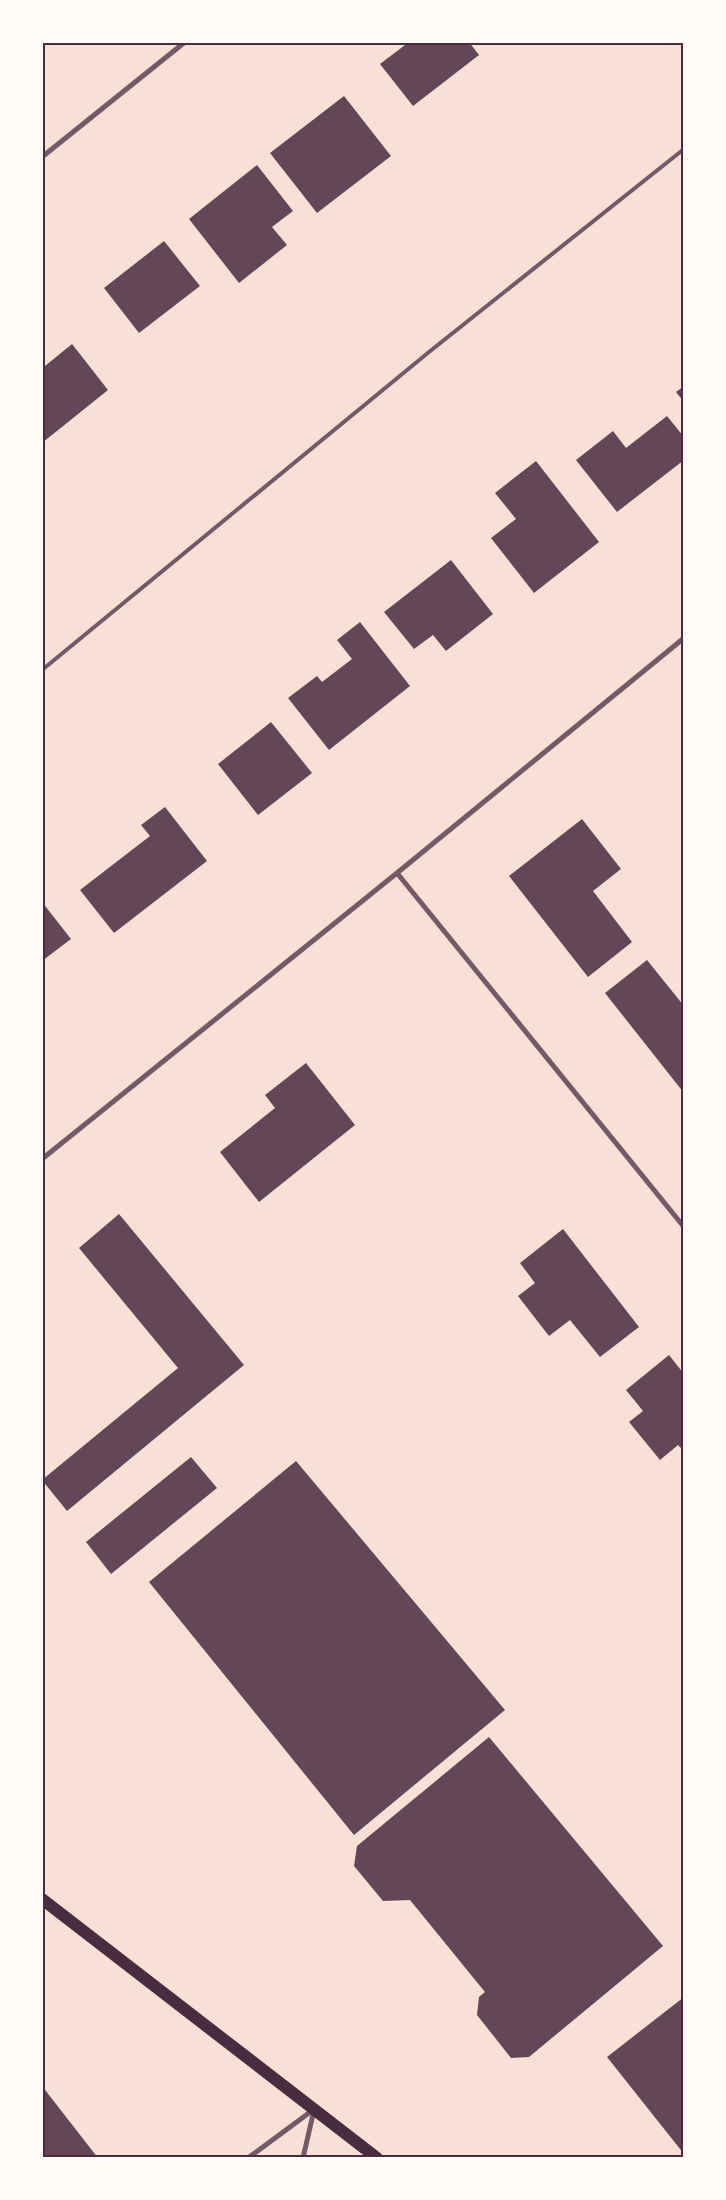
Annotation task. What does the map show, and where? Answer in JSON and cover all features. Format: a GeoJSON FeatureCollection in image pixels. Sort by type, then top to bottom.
{"type":"FeatureCollection","features":[{"type":"Feature","properties":{"kind":"main road"},"geometry":{"type":"LineString","coordinates":[[42,1899],[377,2158]]}},
{"type":"Feature","properties":{"kind":"street"},"geometry":{"type":"LineString","coordinates":[[42,158],[185,42]]}},
{"type":"Feature","properties":{"kind":"street"},"geometry":{"type":"LineString","coordinates":[[42,1159],[397,873],[684,638]]}},
{"type":"Feature","properties":{"kind":"street"},"geometry":{"type":"LineString","coordinates":[[397,873],[684,1227]]}},
{"type":"Feature","properties":{"kind":"street"},"geometry":{"type":"LineString","coordinates":[[248,2158],[314,2110]]}},
{"type":"Feature","properties":{"kind":"street"},"geometry":{"type":"LineString","coordinates":[[303,2158],[314,2110]]}},
{"type":"Feature","properties":{"kind":"lane"},"geometry":{"type":"LineString","coordinates":[[42,670],[429,352],[684,149]]}},
{"type":"Feature","properties":{"kind":"building"},"geometry":{"type":"Polygon","coordinates":[[[409,42],[469,42],[479,55],[413,106],[380,64],[409,42]]]}},
{"type":"Feature","properties":{"kind":"building"},"geometry":{"type":"Polygon","coordinates":[[[344,96],[391,156],[317,213],[270,153],[344,96]]]}},
{"type":"Feature","properties":{"kind":"building"},"geometry":{"type":"Polygon","coordinates":[[[257,165],[293,211],[272,227],[287,245],[239,283],[189,219],[257,165]]]}},
{"type":"Feature","properties":{"kind":"building"},"geometry":{"type":"Polygon","coordinates":[[[164,241],[200,286],[139,333],[104,288],[164,241]]]}},
{"type":"Feature","properties":{"kind":"building"},"geometry":{"type":"Polygon","coordinates":[[[72,344],[108,390],[42,443],[42,363],[45,366],[72,344]]]}},
{"type":"Feature","properties":{"kind":"building"},"geometry":{"type":"Polygon","coordinates":[[[684,386],[684,402],[676,392],[684,386]]]}},
{"type":"Feature","properties":{"kind":"building"},"geometry":{"type":"Polygon","coordinates":[[[667,416],[684,437],[684,460],[617,512],[576,460],[613,431],[626,448],[667,416]]]}},
{"type":"Feature","properties":{"kind":"building"},"geometry":{"type":"Polygon","coordinates":[[[536,461],[599,542],[534,593],[491,538],[516,519],[495,493],[536,461]]]}},
{"type":"Feature","properties":{"kind":"building"},"geometry":{"type":"Polygon","coordinates":[[[451,560],[493,614],[446,651],[433,635],[414,649],[384,612],[451,560]]]}},
{"type":"Feature","properties":{"kind":"building"},"geometry":{"type":"Polygon","coordinates":[[[360,622],[410,686],[329,750],[288,698],[317,676],[322,682],[352,659],[337,640],[360,622]]]}},
{"type":"Feature","properties":{"kind":"building"},"geometry":{"type":"Polygon","coordinates":[[[271,722],[312,773],[258,815],[218,764],[271,722]]]}},
{"type":"Feature","properties":{"kind":"building"},"geometry":{"type":"Polygon","coordinates":[[[165,807],[207,861],[114,933],[80,890],[150,836],[141,825],[165,807]]]}},
{"type":"Feature","properties":{"kind":"building"},"geometry":{"type":"Polygon","coordinates":[[[582,819],[621,869],[593,891],[632,942],[588,977],[509,876],[582,819]]]}},
{"type":"Feature","properties":{"kind":"building"},"geometry":{"type":"Polygon","coordinates":[[[42,902],[71,939],[42,961],[42,902]]]}},
{"type":"Feature","properties":{"kind":"building"},"geometry":{"type":"Polygon","coordinates":[[[647,960],[684,1006],[684,1093],[605,993],[647,960]]]}},
{"type":"Feature","properties":{"kind":"building"},"geometry":{"type":"Polygon","coordinates":[[[306,1063],[355,1125],[259,1202],[220,1152],[275,1108],[265,1095],[306,1063]]]}},
{"type":"Feature","properties":{"kind":"building"},"geometry":{"type":"Polygon","coordinates":[[[119,1214],[244,1365],[67,1511],[42,1480],[178,1368],[79,1248],[119,1214]]]}},
{"type":"Feature","properties":{"kind":"building"},"geometry":{"type":"Polygon","coordinates":[[[563,1229],[639,1327],[600,1357],[570,1320],[549,1336],[518,1296],[535,1283],[520,1263],[563,1229]]]}},
{"type":"Feature","properties":{"kind":"building"},"geometry":{"type":"Polygon","coordinates":[[[669,1355],[684,1374],[684,1451],[678,1445],[660,1460],[629,1422],[643,1411],[626,1390],[669,1355]]]}},
{"type":"Feature","properties":{"kind":"building"},"geometry":{"type":"Polygon","coordinates":[[[191,1457],[217,1488],[111,1574],[86,1542],[191,1457]]]}},
{"type":"Feature","properties":{"kind":"building"},"geometry":{"type":"Polygon","coordinates":[[[296,1461],[505,1710],[354,1835],[149,1582],[296,1461]]]}},
{"type":"Feature","properties":{"kind":"building"},"geometry":{"type":"Polygon","coordinates":[[[489,1737],[663,1946],[529,2057],[511,2058],[477,2015],[479,1997],[485,1992],[410,1900],[383,1901],[354,1866],[357,1846],[489,1737]]]}},
{"type":"Feature","properties":{"kind":"building"},"geometry":{"type":"Polygon","coordinates":[[[684,1997],[684,2154],[607,2057],[684,1997]]]}},
{"type":"Feature","properties":{"kind":"building"},"geometry":{"type":"Polygon","coordinates":[[[42,2086],[98,2158],[42,2158],[42,2086]]]}}]}
